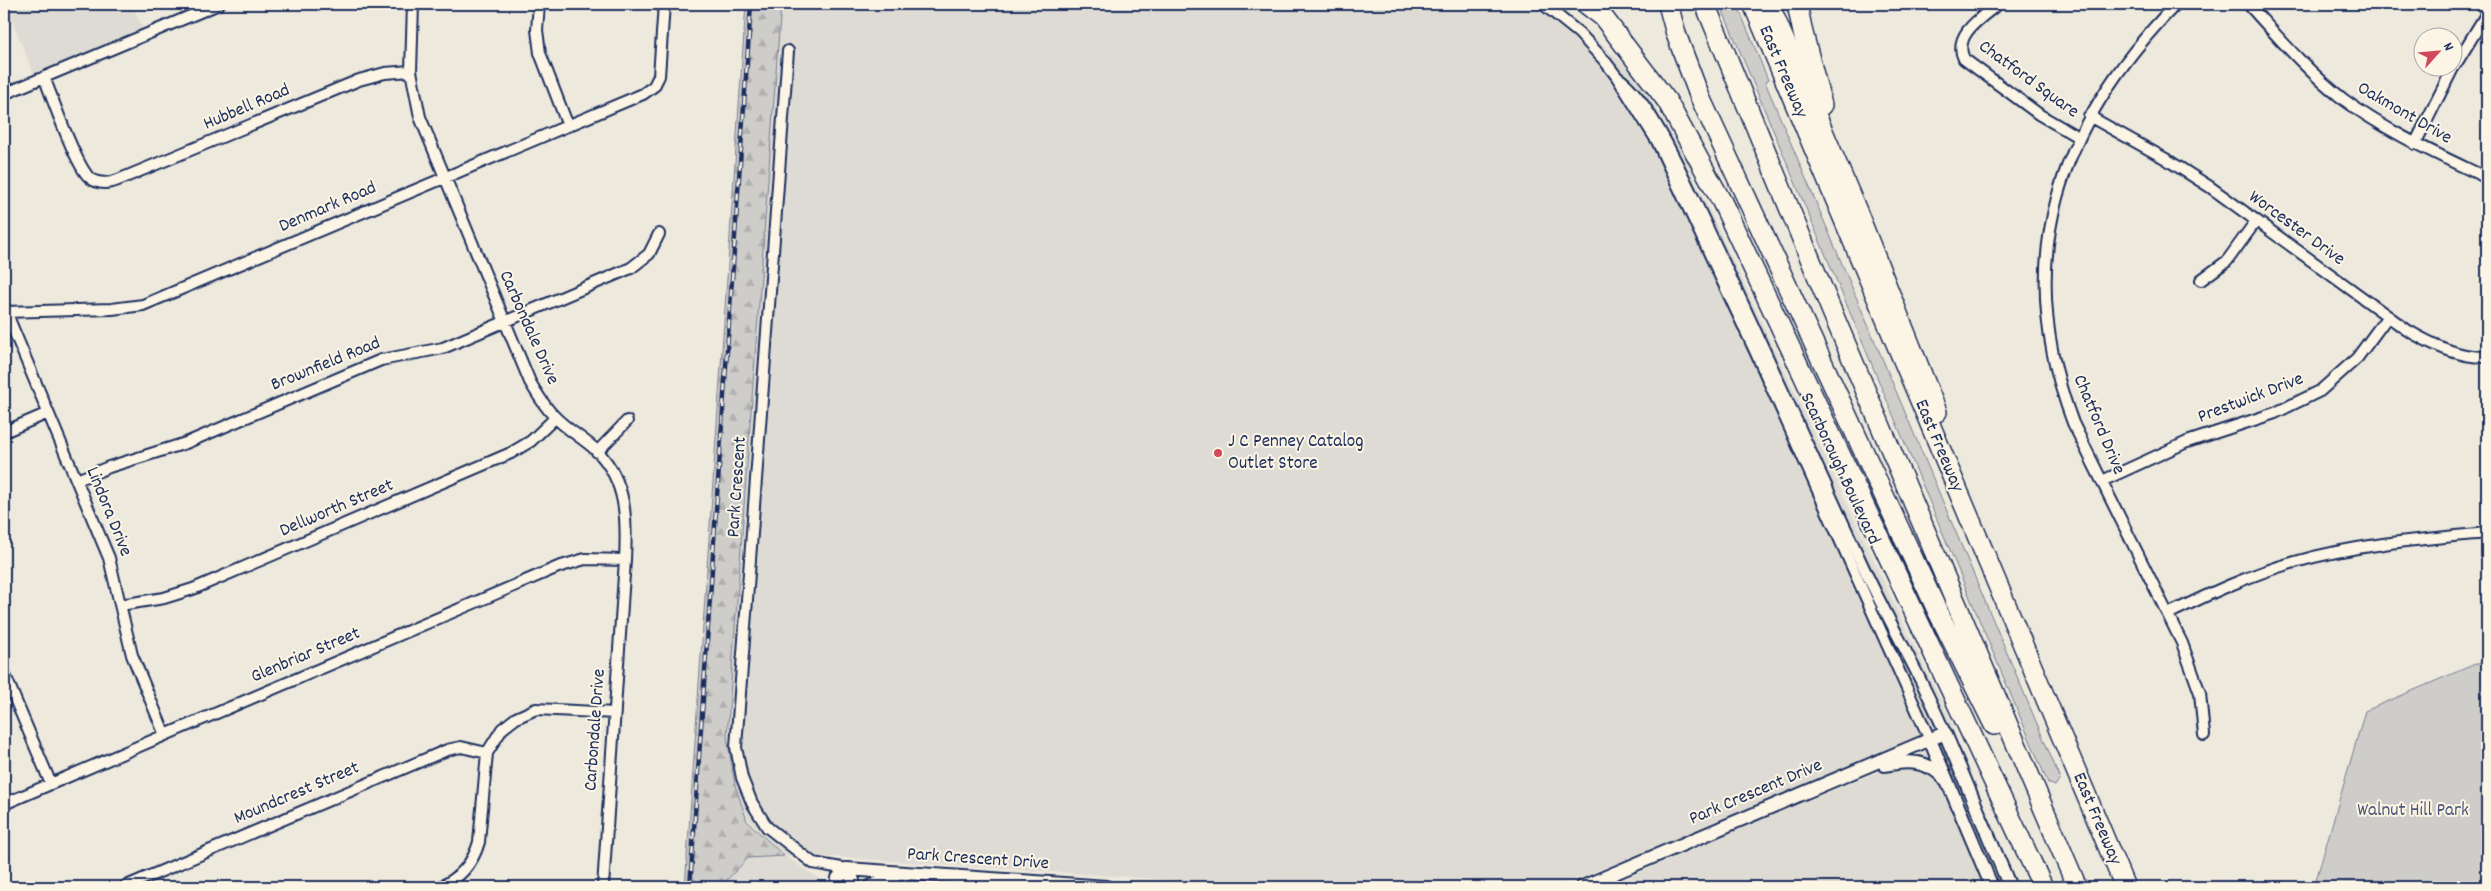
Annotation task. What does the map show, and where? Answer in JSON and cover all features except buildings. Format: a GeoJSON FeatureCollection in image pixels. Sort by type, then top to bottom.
{"type":"FeatureCollection","features":[{"type":"Feature","properties":{"kind":"highway"},"geometry":{"type":"LineString","coordinates":[[1586,4],[1604,17],[1667,101],[1722,202],[2043,887]]}},
{"type":"Feature","properties":{"kind":"highway"},"geometry":{"type":"LineString","coordinates":[[1668,4],[1676,34],[1699,95],[1936,608],[2011,761],[2039,801]]}},
{"type":"Feature","properties":{"kind":"highway"},"geometry":{"type":"LineString","coordinates":[[1691,4],[1770,162]]}},
{"type":"Feature","properties":{"kind":"highway"},"geometry":{"type":"LineString","coordinates":[[1705,4],[2039,801],[2077,887]]}},
{"type":"Feature","properties":{"kind":"highway","name":"East Freeway"},"geometry":{"type":"LineString","coordinates":[[1752,4],[2125,887]]}},
{"type":"Feature","properties":{"kind":"highway"},"geometry":{"type":"LineString","coordinates":[[1769,4],[1906,332],[2032,664]]}},
{"type":"Feature","properties":{"kind":"highway"},"geometry":{"type":"LineString","coordinates":[[1797,4],[1802,33],[1820,100],[1857,211]]}},
{"type":"Feature","properties":{"kind":"highway"},"geometry":{"type":"LineString","coordinates":[[1752,207],[1767,265],[1883,519],[1981,756]]}},
{"type":"Feature","properties":{"kind":"street"},"geometry":{"type":"LineString","coordinates":[[4,94],[219,4]]}},
{"type":"Feature","properties":{"kind":"street","name":"Carbondale Drive"},"geometry":{"type":"LineString","coordinates":[[413,4],[411,71],[420,117],[504,322],[530,382],[555,418],[597,452],[610,470],[624,499],[627,526],[626,560],[603,887]]}},
{"type":"Feature","properties":{"kind":"street"},"geometry":{"type":"LineString","coordinates":[[539,4],[537,30],[540,53],[568,126]]}},
{"type":"Feature","properties":{"kind":"street","name":"Denmark Road"},"geometry":{"type":"LineString","coordinates":[[4,310],[112,309],[143,305],[643,94],[654,86],[659,76],[664,4]]}},
{"type":"Feature","properties":{"kind":"street","name":"Scarborough Boulevard"},"geometry":{"type":"LineString","coordinates":[[1543,4],[1586,40],[1617,77],[1622,88],[1653,135],[1669,166],[1930,740],[1992,887]]}},
{"type":"Feature","properties":{"kind":"street","name":"Chatford Square"},"geometry":{"type":"LineString","coordinates":[[1998,4],[1964,36],[1961,48],[1964,59],[2040,115],[2078,137]]}},
{"type":"Feature","properties":{"kind":"street","name":"Chatford Drive"},"geometry":{"type":"LineString","coordinates":[[2176,4],[2134,49],[2089,116],[2078,137],[2058,191],[2054,210],[2046,264],[2045,308],[2054,364],[2073,423],[2182,643],[2197,685],[2204,714],[2204,735]]}},
{"type":"Feature","properties":{"kind":"street","name":"Oakmont Drive"},"geometry":{"type":"LineString","coordinates":[[2248,4],[2300,62],[2321,82],[2380,125],[2487,178]]}},
{"type":"Feature","properties":{"kind":"street"},"geometry":{"type":"LineString","coordinates":[[2464,50],[2487,13]]}},
{"type":"Feature","properties":{"kind":"street","name":"Park Crescent"},"geometry":{"type":"LineString","coordinates":[[788,51],[736,747],[742,778],[752,803],[767,827],[813,863],[847,869]]}},
{"type":"Feature","properties":{"kind":"street","name":"Hubbell Road"},"geometry":{"type":"LineString","coordinates":[[44,77],[82,167],[88,176],[98,182],[108,183],[359,80],[385,73],[411,71]]}},
{"type":"Feature","properties":{"kind":"street","name":"Scarborough Boulevard"},"geometry":{"type":"LineString","coordinates":[[1617,77],[1628,83],[1647,110],[1691,192],[1873,589],[1931,700],[2010,887]]}},
{"type":"Feature","properties":{"kind":"street"},"geometry":{"type":"LineString","coordinates":[[2415,144],[2448,78]]}},
{"type":"Feature","properties":{"kind":"street","name":"Worcester Drive"},"geometry":{"type":"LineString","coordinates":[[2089,116],[2173,164],[2408,330],[2442,348],[2463,354],[2487,357]]}},
{"type":"Feature","properties":{"kind":"street"},"geometry":{"type":"LineString","coordinates":[[2201,280],[2227,261],[2256,221]]}},
{"type":"Feature","properties":{"kind":"street","name":"Brownfield Road"},"geometry":{"type":"LineString","coordinates":[[76,480],[110,466],[186,443],[381,360],[443,348],[630,268],[649,254],[659,234]]}},
{"type":"Feature","properties":{"kind":"street","name":"Lindora Drive"},"geometry":{"type":"LineString","coordinates":[[4,310],[109,558],[132,655],[165,735]]}},
{"type":"Feature","properties":{"kind":"street","name":"Prestwick Drive"},"geometry":{"type":"LineString","coordinates":[[2102,481],[2187,442],[2275,413],[2320,391],[2357,358],[2388,316]]}},
{"type":"Feature","properties":{"kind":"street"},"geometry":{"type":"LineString","coordinates":[[4,432],[48,413]]}},
{"type":"Feature","properties":{"kind":"street","name":"Dellworth Street"},"geometry":{"type":"LineString","coordinates":[[120,605],[164,598],[192,589],[511,453],[531,441],[555,418]]}},
{"type":"Feature","properties":{"kind":"street"},"geometry":{"type":"LineString","coordinates":[[597,452],[627,421]]}},
{"type":"Feature","properties":{"kind":"street"},"geometry":{"type":"LineString","coordinates":[[2168,614],[2222,589],[2294,562],[2361,547],[2487,533]]}},
{"type":"Feature","properties":{"kind":"street","name":"Glenbriar Street"},"geometry":{"type":"LineString","coordinates":[[4,804],[558,567],[584,559],[626,560]]}},
{"type":"Feature","properties":{"kind":"street"},"geometry":{"type":"LineString","coordinates":[[4,673],[51,784]]}},
{"type":"Feature","properties":{"kind":"street"},"geometry":{"type":"LineString","coordinates":[[440,887],[458,883],[470,863],[479,842],[487,754],[502,730],[526,712],[548,709],[615,713]]}},
{"type":"Feature","properties":{"kind":"street","name":"Park Crescent Drive"},"geometry":{"type":"LineString","coordinates":[[1582,887],[1945,733]]}},
{"type":"Feature","properties":{"kind":"street","name":"Moundcrest Street"},"geometry":{"type":"LineString","coordinates":[[124,887],[144,883],[447,750],[461,747],[487,754]]}},
{"type":"Feature","properties":{"kind":"street"},"geometry":{"type":"LineString","coordinates":[[1849,774],[1908,761],[1931,768],[1947,782]]}},
{"type":"Feature","properties":{"kind":"street"},"geometry":{"type":"LineString","coordinates":[[837,887],[838,878],[847,869],[853,880],[853,887]]}},
{"type":"Feature","properties":{"kind":"street","name":"Park Crescent Drive"},"geometry":{"type":"LineString","coordinates":[[847,869],[1107,887]]}},
{"type":"Feature","properties":{"kind":"street"},"geometry":{"type":"LineString","coordinates":[[870,887],[902,873]]}},
{"type":"Feature","properties":{"kind":"shaded area"},"geometry":{"type":"Polygon","coordinates":[[[4,4],[132,4],[143,29],[34,75],[13,22],[4,26],[4,4]]]}},
{"type":"Feature","properties":{"kind":"shaded area"},"geometry":{"type":"Polygon","coordinates":[[[781,4],[1557,4],[1634,73],[1681,150],[1954,727],[1557,887],[1275,887],[835,857],[785,856],[818,878],[823,887],[720,887],[747,858],[783,856],[746,817],[735,785],[727,737],[781,4]]]}},
{"type":"Feature","properties":{"kind":"shaded area"},"geometry":{"type":"Polygon","coordinates":[[[1928,751],[1985,887],[1607,887],[1713,840],[1928,751]]]}},
{"type":"Feature","properties":{"kind":"green space"},"geometry":{"type":"Polygon","coordinates":[[[746,4],[781,4],[727,737],[735,785],[747,821],[784,856],[748,858],[720,887],[685,887],[746,4]]]}},
{"type":"Feature","properties":{"kind":"green space"},"geometry":{"type":"Polygon","coordinates":[[[1720,4],[1737,4],[1768,80],[1765,82],[2060,778],[2055,786],[2048,783],[1720,4]]]}},
{"type":"Feature","properties":{"kind":"green space","name":"Walnut Hill Park"},"geometry":{"type":"Polygon","coordinates":[[[2487,659],[2487,887],[2314,887],[2365,711],[2487,659]]]}},
{"type":"Feature","properties":{"kind":"railway"},"geometry":{"type":"LineString","coordinates":[[690,887],[751,4]]}},
{"type":"Feature","properties":{"kind":"place","name":"J C Penney Catalog Outlet Store"},"geometry":{"type":"Point","coordinates":[1218,453]}}]}
